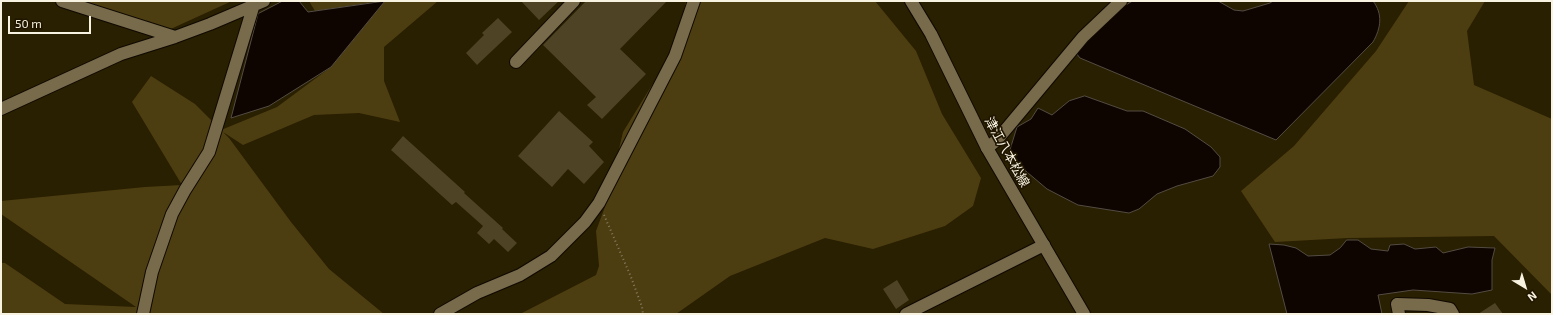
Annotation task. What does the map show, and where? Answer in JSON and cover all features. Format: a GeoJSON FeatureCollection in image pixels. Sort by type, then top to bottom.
{"type":"FeatureCollection","features":[{"type":"Feature","properties":{"kind":"street"},"geometry":{"type":"LineString","coordinates":[[62,1],[175,37]]}},
{"type":"Feature","properties":{"kind":"street"},"geometry":{"type":"LineString","coordinates":[[516,62],[574,1]]}},
{"type":"Feature","properties":{"kind":"street"},"geometry":{"type":"LineString","coordinates":[[440,314],[477,293],[520,275],[551,256],[585,222],[599,203],[675,56],[694,1]]}},
{"type":"Feature","properties":{"kind":"street","name":"津江八本松線"},"geometry":{"type":"LineString","coordinates":[[911,1],[932,34],[987,148],[1084,314]]}},
{"type":"Feature","properties":{"kind":"street"},"geometry":{"type":"LineString","coordinates":[[987,148],[997,140],[1083,37],[1120,1]]}},
{"type":"Feature","properties":{"kind":"street"},"geometry":{"type":"LineString","coordinates":[[1,108],[121,54],[175,37],[258,3]]}},
{"type":"Feature","properties":{"kind":"street"},"geometry":{"type":"LineString","coordinates":[[143,314],[152,272],[172,214],[209,152],[258,3]]}},
{"type":"Feature","properties":{"kind":"street"},"geometry":{"type":"LineString","coordinates":[[906,314],[1044,244]]}},
{"type":"Feature","properties":{"kind":"street"},"geometry":{"type":"LineString","coordinates":[[1399,314],[1397,304],[1428,305],[1450,309],[1453,314]]}},
{"type":"Feature","properties":{"kind":"path"},"geometry":{"type":"LineString","coordinates":[[599,203],[631,277],[642,307],[643,314]]}},
{"type":"Feature","properties":{"kind":"shaded area"},"geometry":{"type":"Polygon","coordinates":[[[74,1],[232,1],[162,33],[74,1]]]}},
{"type":"Feature","properties":{"kind":"shaded area"},"geometry":{"type":"Polygon","coordinates":[[[283,1],[299,1],[308,12],[385,1],[331,67],[269,106],[231,118],[258,14],[283,1]]]}},
{"type":"Feature","properties":{"kind":"shaded area"},"geometry":{"type":"Polygon","coordinates":[[[309,1],[381,1],[315,11],[309,1]]]}},
{"type":"Feature","properties":{"kind":"shaded area"},"geometry":{"type":"Polygon","coordinates":[[[385,1],[438,1],[384,47],[384,81],[400,122],[359,113],[314,115],[243,145],[223,132],[291,222],[329,269],[384,314],[1,314],[1,263],[5,263],[65,304],[136,307],[1,214],[1,201],[145,187],[182,185],[132,102],[151,76],[195,104],[221,130],[277,107],[331,67],[385,1]]]}},
{"type":"Feature","properties":{"kind":"shaded area"},"geometry":{"type":"Polygon","coordinates":[[[686,1],[875,1],[916,51],[942,114],[981,178],[973,206],[945,226],[873,249],[825,238],[730,276],[676,314],[520,314],[596,275],[599,266],[596,231],[606,204],[623,132],[676,46],[686,1]]]}},
{"type":"Feature","properties":{"kind":"shaded area"},"geometry":{"type":"Polygon","coordinates":[[[1133,1],[1218,1],[1234,10],[1243,11],[1273,1],[1373,1],[1380,16],[1380,21],[1378,32],[1373,42],[1276,140],[1080,58],[1076,53],[1119,9],[1133,1]]]}},
{"type":"Feature","properties":{"kind":"shaded area"},"geometry":{"type":"Polygon","coordinates":[[[1409,1],[1485,1],[1467,31],[1474,85],[1552,119],[1552,295],[1494,236],[1348,238],[1275,242],[1241,191],[1294,146],[1376,51],[1409,1]]]}},
{"type":"Feature","properties":{"kind":"shaded area"},"geometry":{"type":"Polygon","coordinates":[[[1085,96],[1127,111],[1143,111],[1185,129],[1211,147],[1220,157],[1220,167],[1213,176],[1177,186],[1157,194],[1139,209],[1129,213],[1078,205],[1047,189],[1008,156],[1017,127],[1031,119],[1038,108],[1052,115],[1069,101],[1085,96]]]}},
{"type":"Feature","properties":{"kind":"shaded area"},"geometry":{"type":"Polygon","coordinates":[[[1347,240],[1358,240],[1371,249],[1388,251],[1390,245],[1404,244],[1415,249],[1436,247],[1443,253],[1468,247],[1495,248],[1492,260],[1492,290],[1472,294],[1413,290],[1378,295],[1382,314],[1287,314],[1269,244],[1284,245],[1296,248],[1308,256],[1330,255],[1340,248],[1347,240]]]}},
{"type":"Feature","properties":{"kind":"building"},"geometry":{"type":"Polygon","coordinates":[[[521,1],[559,1],[539,20],[521,1]]]}},
{"type":"Feature","properties":{"kind":"building"},"geometry":{"type":"Polygon","coordinates":[[[586,1],[667,1],[620,49],[646,74],[602,119],[587,105],[596,97],[543,45],[586,1]]]}},
{"type":"Feature","properties":{"kind":"building"},"geometry":{"type":"Polygon","coordinates":[[[498,18],[512,32],[477,65],[466,53],[484,35],[482,33],[498,18]]]}},
{"type":"Feature","properties":{"kind":"building"},"geometry":{"type":"Polygon","coordinates":[[[559,111],[593,142],[589,146],[604,162],[584,184],[568,169],[552,187],[518,156],[559,111]]]}},
{"type":"Feature","properties":{"kind":"building"},"geometry":{"type":"Polygon","coordinates":[[[403,136],[465,192],[464,193],[503,228],[502,229],[517,243],[508,252],[494,239],[489,244],[477,233],[483,226],[456,202],[452,205],[391,150],[403,136]]]}},
{"type":"Feature","properties":{"kind":"building"},"geometry":{"type":"Polygon","coordinates":[[[897,280],[909,300],[896,309],[883,289],[897,280]]]}},
{"type":"Feature","properties":{"kind":"building"},"geometry":{"type":"Polygon","coordinates":[[[1495,303],[1503,314],[1478,314],[1495,303]]]}}]}
